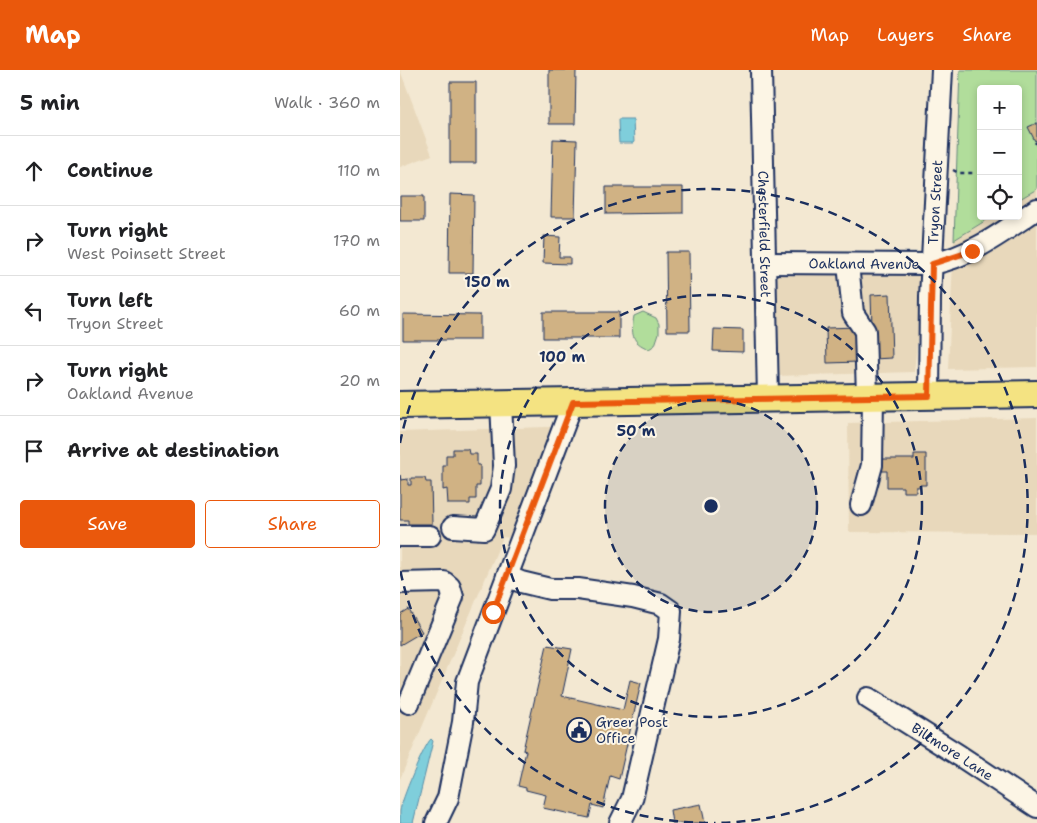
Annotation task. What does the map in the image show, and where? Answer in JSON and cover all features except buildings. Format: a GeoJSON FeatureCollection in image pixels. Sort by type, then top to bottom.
{"type":"FeatureCollection","features":[{"type":"Feature","properties":{"kind":"main road"},"geometry":{"type":"LineString","coordinates":[[400,405],[1037,394]]}},
{"type":"Feature","properties":{"kind":"street","name":"Chesterfield Street"},"geometry":{"type":"LineString","coordinates":[[762,70],[768,398]]}},
{"type":"Feature","properties":{"kind":"street","name":"Tryon Street"},"geometry":{"type":"LineString","coordinates":[[929,396],[932,264],[942,70]]}},
{"type":"Feature","properties":{"kind":"street","name":"Oakland Avenue"},"geometry":{"type":"LineString","coordinates":[[766,263],[932,264],[972,251],[1037,209]]}},
{"type":"Feature","properties":{"kind":"street"},"geometry":{"type":"LineString","coordinates":[[848,264],[853,313],[865,331],[870,397],[872,465],[861,505]]}},
{"type":"Feature","properties":{"kind":"street"},"geometry":{"type":"LineString","coordinates":[[436,823],[448,798],[464,722],[467,682],[573,402]]}},
{"type":"Feature","properties":{"kind":"street"},"geometry":{"type":"LineString","coordinates":[[453,527],[484,530],[501,489],[504,466],[502,403]]}},
{"type":"Feature","properties":{"kind":"street"},"geometry":{"type":"LineString","coordinates":[[400,536],[430,536]]}},
{"type":"Feature","properties":{"kind":"street"},"geometry":{"type":"LineString","coordinates":[[507,576],[522,582],[550,588],[578,589],[633,597],[661,604],[670,611],[669,639],[632,799],[620,823]]}},
{"type":"Feature","properties":{"kind":"street"},"geometry":{"type":"LineString","coordinates":[[400,583],[444,582],[450,587],[453,597],[403,700]]}},
{"type":"Feature","properties":{"kind":"street","name":"Biltmore Lane"},"geometry":{"type":"LineString","coordinates":[[868,698],[1037,807]]}},
{"type":"Feature","properties":{"kind":"path"},"geometry":{"type":"LineString","coordinates":[[952,170],[959,173],[975,173]]}},
{"type":"Feature","properties":{"kind":"shaded area"},"geometry":{"type":"Polygon","coordinates":[[[400,70],[432,155],[400,167],[400,70]]]}},
{"type":"Feature","properties":{"kind":"shaded area"},"geometry":{"type":"Polygon","coordinates":[[[1037,189],[1037,367],[948,369],[954,240],[986,220],[1022,220],[1022,198],[1037,189]]]}},
{"type":"Feature","properties":{"kind":"shaded area"},"geometry":{"type":"Polygon","coordinates":[[[774,268],[925,268],[914,372],[775,376],[774,268]]]}},
{"type":"Feature","properties":{"kind":"shaded area"},"geometry":{"type":"Polygon","coordinates":[[[1037,418],[1037,533],[849,532],[848,423],[1037,418]]]}},
{"type":"Feature","properties":{"kind":"shaded area"},"geometry":{"type":"Polygon","coordinates":[[[576,426],[527,540],[503,537],[400,779],[400,432],[576,426]]]}},
{"type":"Feature","properties":{"kind":"green space"},"geometry":{"type":"Polygon","coordinates":[[[960,70],[1037,70],[1037,189],[1022,198],[1022,85],[977,85],[977,220],[986,220],[954,240],[960,70]]]}},
{"type":"Feature","properties":{"kind":"green space"},"geometry":{"type":"Polygon","coordinates":[[[643,312],[656,318],[659,324],[659,333],[655,345],[649,349],[636,340],[633,333],[634,316],[643,312]]]}},
{"type":"Feature","properties":{"kind":"water"},"geometry":{"type":"Polygon","coordinates":[[[618,119],[633,119],[634,143],[619,143],[618,119]]]}},
{"type":"Feature","properties":{"kind":"water"},"geometry":{"type":"Polygon","coordinates":[[[431,739],[433,741],[413,823],[400,823],[400,811],[404,796],[418,762],[431,739]]]}},
{"type":"Feature","properties":{"kind":"place","name":"Greer Post Office"},"geometry":{"type":"Point","coordinates":[579,730]}},
{"type":"Feature","properties":{"kind":"route"},"geometry":{"type":"LineString","coordinates":[[493,612],[573,402],[929,396],[928,370],[932,264],[972,251]]}}]}
